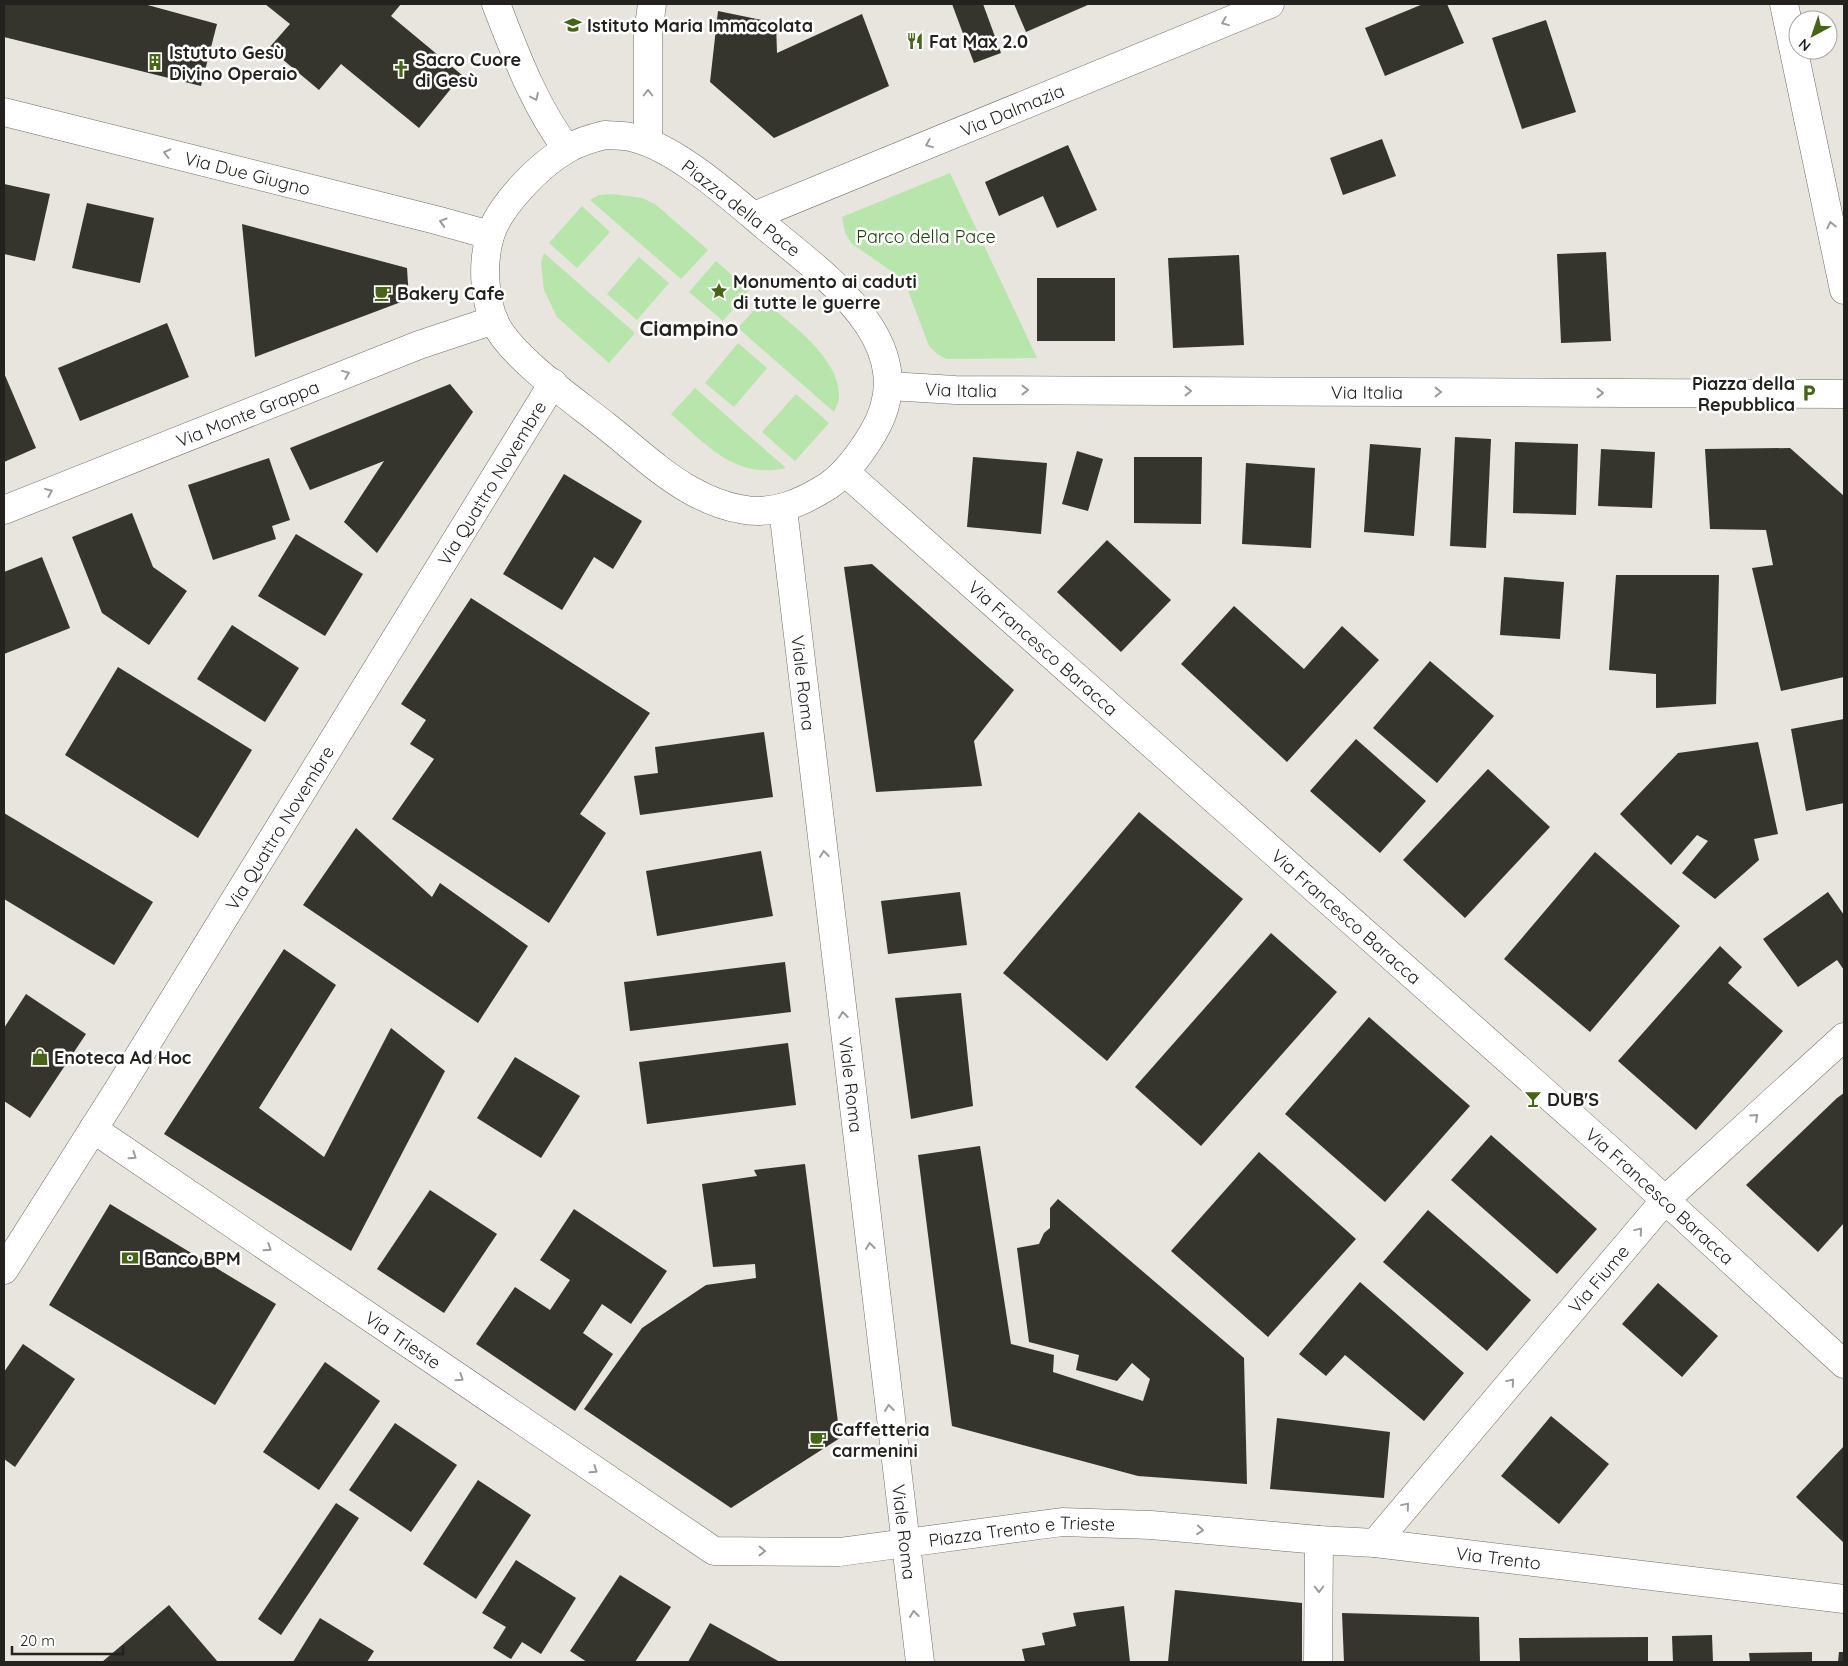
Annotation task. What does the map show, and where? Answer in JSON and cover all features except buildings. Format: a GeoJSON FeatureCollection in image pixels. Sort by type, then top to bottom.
{"type":"FeatureCollection","features":[{"type":"Feature","properties":{"kind":"street"},"geometry":{"type":"LineString","coordinates":[[496,4],[539,108],[567,149]]}},
{"type":"Feature","properties":{"kind":"street"},"geometry":{"type":"LineString","coordinates":[[648,142],[648,34],[652,4]]}},
{"type":"Feature","properties":{"kind":"street","name":"Via Dalmazia"},"geometry":{"type":"LineString","coordinates":[[754,216],[1270,4]]}},
{"type":"Feature","properties":{"kind":"street"},"geometry":{"type":"LineString","coordinates":[[1784,4],[1844,290]]}},
{"type":"Feature","properties":{"kind":"street","name":"Via Due Giugno"},"geometry":{"type":"LineString","coordinates":[[4,112],[490,235]]}},
{"type":"Feature","properties":{"kind":"street","name":"Piazza della Pace"},"geometry":{"type":"LineString","coordinates":[[605,135],[632,137],[648,142],[666,150],[684,162],[818,269],[849,300],[879,344],[886,363],[889,386],[888,398],[880,422],[859,455],[845,472],[830,484],[783,508],[757,512],[740,510],[705,498],[668,476],[553,383],[513,348],[499,331],[494,320],[489,303],[485,274],[490,235],[501,214],[523,188],[543,166],[567,149],[593,138],[605,135]]}},
{"type":"Feature","properties":{"kind":"street","name":"Via Monte Grappa"},"geometry":{"type":"LineString","coordinates":[[4,510],[419,345],[494,320]]}},
{"type":"Feature","properties":{"kind":"street","name":"Via Quattro Novembre"},"geometry":{"type":"LineString","coordinates":[[4,1270],[553,383]]}},
{"type":"Feature","properties":{"kind":"street","name":"Via Italia"},"geometry":{"type":"LineString","coordinates":[[889,386],[955,390],[1844,394]]}},
{"type":"Feature","properties":{"kind":"street","name":"Via Francesco Baracca"},"geometry":{"type":"LineString","coordinates":[[845,472],[1665,1200],[1844,1364]]}},
{"type":"Feature","properties":{"kind":"street","name":"Viale Roma"},"geometry":{"type":"LineString","coordinates":[[783,508],[920,1662]]}},
{"type":"Feature","properties":{"kind":"street","name":"Via Fiume"},"geometry":{"type":"LineString","coordinates":[[1375,1543],[1665,1200],[1844,1037]]}},
{"type":"Feature","properties":{"kind":"street","name":"Via Trieste"},"geometry":{"type":"LineString","coordinates":[[93,1129],[714,1551]]}},
{"type":"Feature","properties":{"kind":"street","name":"Piazza Trento e Trieste"},"geometry":{"type":"LineString","coordinates":[[714,1551],[839,1552],[1062,1522],[1151,1526]]}},
{"type":"Feature","properties":{"kind":"street","name":"Via Trento"},"geometry":{"type":"LineString","coordinates":[[1151,1526],[1375,1543],[1844,1599]]}},
{"type":"Feature","properties":{"kind":"street"},"geometry":{"type":"LineString","coordinates":[[1318,1662],[1319,1540]]}},
{"type":"Feature","properties":{"kind":"green space","name":"Parco della Pace"},"geometry":{"type":"Polygon","coordinates":[[[950,173],[1037,358],[947,359],[937,354],[929,346],[904,280],[851,243],[845,232],[842,217],[950,173]]]}},
{"type":"Feature","properties":{"kind":"green space"},"geometry":{"type":"Polygon","coordinates":[[[612,194],[642,198],[655,204],[708,250],[681,279],[590,200],[599,195],[612,194]]]}},
{"type":"Feature","properties":{"kind":"green space"},"geometry":{"type":"Polygon","coordinates":[[[582,206],[610,232],[577,268],[549,243],[582,206]]]}},
{"type":"Feature","properties":{"kind":"green space"},"geometry":{"type":"Polygon","coordinates":[[[544,253],[635,333],[609,363],[557,317],[544,290],[541,263],[544,253]]]}},
{"type":"Feature","properties":{"kind":"green space"},"geometry":{"type":"Polygon","coordinates":[[[639,257],[669,283],[637,320],[607,294],[639,257]]]}},
{"type":"Feature","properties":{"kind":"green space"},"geometry":{"type":"Polygon","coordinates":[[[716,261],[749,290],[723,321],[689,292],[716,261]]]}},
{"type":"Feature","properties":{"kind":"green space"},"geometry":{"type":"Polygon","coordinates":[[[763,300],[823,355],[837,382],[839,397],[834,412],[738,328],[763,300]]]}},
{"type":"Feature","properties":{"kind":"green space"},"geometry":{"type":"Polygon","coordinates":[[[738,343],[767,368],[734,407],[705,383],[738,343]]]}},
{"type":"Feature","properties":{"kind":"green space"},"geometry":{"type":"Polygon","coordinates":[[[695,388],[786,468],[751,469],[736,464],[722,457],[697,437],[671,414],[695,388]]]}},
{"type":"Feature","properties":{"kind":"green space"},"geometry":{"type":"Polygon","coordinates":[[[796,394],[829,423],[795,461],[762,432],[796,394]]]}},
{"type":"Feature","properties":{"kind":"place","name":"Istituto Maria Immacolata"},"geometry":{"type":"Point","coordinates":[573,25]}},
{"type":"Feature","properties":{"kind":"place","name":"Fat Max 2.0"},"geometry":{"type":"Point","coordinates":[915,41]}},
{"type":"Feature","properties":{"kind":"place","name":"Istututo Gesù Divino Operaio"},"geometry":{"type":"Point","coordinates":[155,62]}},
{"type":"Feature","properties":{"kind":"place","name":"Sacro Cuore di Gesù"},"geometry":{"type":"Point","coordinates":[401,69]}},
{"type":"Feature","properties":{"kind":"place","name":"Monumento ai caduti di tutte le guerre"},"geometry":{"type":"Point","coordinates":[719,291]}},
{"type":"Feature","properties":{"kind":"place","name":"Bakery Cafe"},"geometry":{"type":"Point","coordinates":[383,293]}},
{"type":"Feature","properties":{"kind":"place","name":"Piazza della Repubblica"},"geometry":{"type":"Point","coordinates":[1809,393]}},
{"type":"Feature","properties":{"kind":"place","name":"Enoteca Ad Hoc"},"geometry":{"type":"Point","coordinates":[40,1057]}},
{"type":"Feature","properties":{"kind":"place","name":"DUB'S"},"geometry":{"type":"Point","coordinates":[1533,1099]}},
{"type":"Feature","properties":{"kind":"place","name":"Banco BPM"},"geometry":{"type":"Point","coordinates":[130,1258]}},
{"type":"Feature","properties":{"kind":"place","name":"Caffetteria carmenini"},"geometry":{"type":"Point","coordinates":[818,1439]}},
{"type":"Feature","properties":{"kind":"district","name":"Ciampino"},"geometry":{"type":"Point","coordinates":[689,328]}}]}
